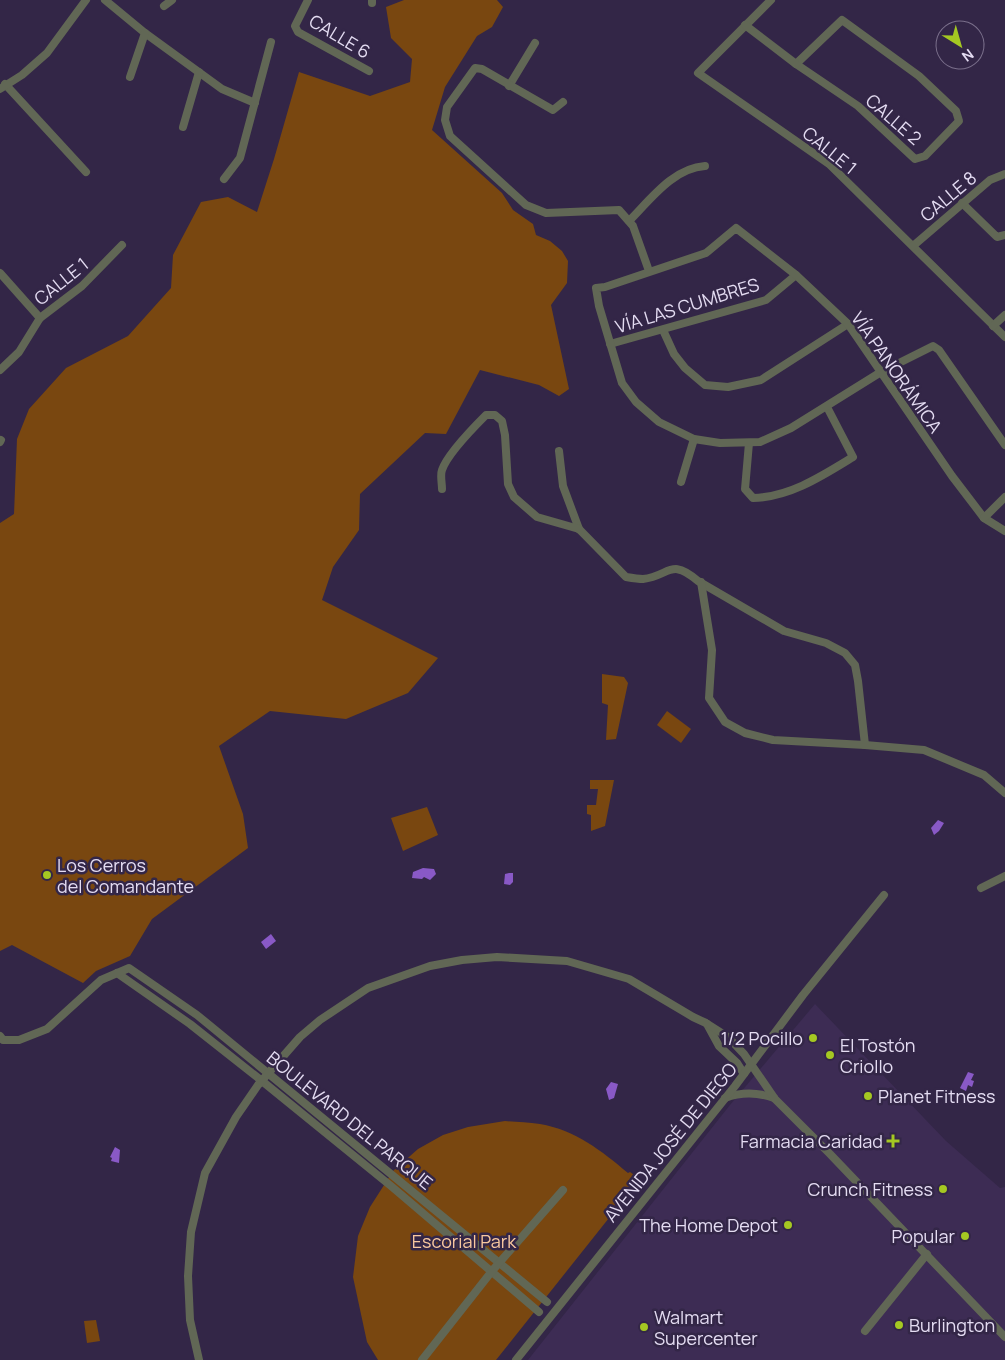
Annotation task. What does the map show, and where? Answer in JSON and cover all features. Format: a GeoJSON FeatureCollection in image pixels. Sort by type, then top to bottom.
{"type":"FeatureCollection","features":[{"type":"Feature","properties":{"kind":"street"},"geometry":{"type":"LineString","coordinates":[[86,0],[47,53],[22,75],[2,87],[86,172]]}},
{"type":"Feature","properties":{"kind":"street"},"geometry":{"type":"LineString","coordinates":[[105,0],[145,33],[222,89],[255,103]]}},
{"type":"Feature","properties":{"kind":"street"},"geometry":{"type":"LineString","coordinates":[[164,6],[172,0]]}},
{"type":"Feature","properties":{"kind":"street","name":"CALLE 6"},"geometry":{"type":"LineString","coordinates":[[308,0],[295,26],[298,32],[369,71]]}},
{"type":"Feature","properties":{"kind":"street","name":"CALLE 1"},"geometry":{"type":"LineString","coordinates":[[771,0],[698,73],[829,164],[1005,337]]}},
{"type":"Feature","properties":{"kind":"street","name":"CALLE 2"},"geometry":{"type":"LineString","coordinates":[[745,25],[796,64],[858,106],[916,159],[925,156],[958,121],[956,111],[919,76],[842,20],[796,64]]}},
{"type":"Feature","properties":{"kind":"street"},"geometry":{"type":"LineString","coordinates":[[130,77],[145,33]]}},
{"type":"Feature","properties":{"kind":"street"},"geometry":{"type":"LineString","coordinates":[[224,179],[241,155],[271,42]]}},
{"type":"Feature","properties":{"kind":"street"},"geometry":{"type":"LineString","coordinates":[[509,86],[535,43]]}},
{"type":"Feature","properties":{"kind":"street"},"geometry":{"type":"LineString","coordinates":[[563,102],[553,110],[482,69],[475,68],[447,107],[445,120],[450,136],[526,205],[546,213],[619,210],[633,226],[648,272],[596,288],[599,306],[622,383],[636,402],[659,422],[694,440],[720,443],[760,442],[791,428],[881,372],[933,346],[939,350],[1005,445]]}},
{"type":"Feature","properties":{"kind":"street"},"geometry":{"type":"LineString","coordinates":[[183,127],[199,72]]}},
{"type":"Feature","properties":{"kind":"street"},"geometry":{"type":"LineString","coordinates":[[629,221],[674,176],[695,166],[705,166]]}},
{"type":"Feature","properties":{"kind":"street","name":"CALLE 8"},"geometry":{"type":"LineString","coordinates":[[913,246],[990,180],[1005,174]]}},
{"type":"Feature","properties":{"kind":"street"},"geometry":{"type":"LineString","coordinates":[[962,203],[997,237],[1005,236]]}},
{"type":"Feature","properties":{"kind":"street","name":"VÍA PANORÁMICA"},"geometry":{"type":"LineString","coordinates":[[648,272],[706,253],[736,228],[796,276],[848,324],[952,476],[984,518],[1005,531]]}},
{"type":"Feature","properties":{"kind":"street","name":"CALLE 1"},"geometry":{"type":"LineString","coordinates":[[0,273],[40,318],[82,286],[122,246]]}},
{"type":"Feature","properties":{"kind":"street","name":"VÍA LAS CUMBRES"},"geometry":{"type":"LineString","coordinates":[[610,344],[766,300],[796,276]]}},
{"type":"Feature","properties":{"kind":"street"},"geometry":{"type":"LineString","coordinates":[[993,326],[1005,315]]}},
{"type":"Feature","properties":{"kind":"street"},"geometry":{"type":"LineString","coordinates":[[0,370],[19,352],[40,318]]}},
{"type":"Feature","properties":{"kind":"street"},"geometry":{"type":"LineString","coordinates":[[663,330],[674,354],[685,368],[705,385],[728,387],[762,380],[848,324]]}},
{"type":"Feature","properties":{"kind":"street"},"geometry":{"type":"LineString","coordinates":[[749,443],[745,488],[753,498],[779,494],[810,483],[853,457],[827,407]]}},
{"type":"Feature","properties":{"kind":"street"},"geometry":{"type":"LineString","coordinates":[[442,489],[441,470],[452,454],[478,422],[486,415],[495,414],[502,421],[505,435],[508,484],[514,497],[537,517],[579,529]]}},
{"type":"Feature","properties":{"kind":"street"},"geometry":{"type":"LineString","coordinates":[[681,482],[694,440]]}},
{"type":"Feature","properties":{"kind":"street"},"geometry":{"type":"LineString","coordinates":[[559,451],[563,486],[579,529],[626,577],[643,579],[675,568],[687,572],[700,582],[784,631],[826,643],[845,653],[854,665],[858,681],[865,745]]}},
{"type":"Feature","properties":{"kind":"street"},"geometry":{"type":"LineString","coordinates":[[984,518],[1005,497]]}},
{"type":"Feature","properties":{"kind":"street"},"geometry":{"type":"LineString","coordinates":[[700,582],[712,650],[709,698],[725,722],[745,733],[773,740],[924,750],[984,775],[1005,793]]}},
{"type":"Feature","properties":{"kind":"street"},"geometry":{"type":"LineString","coordinates":[[981,888],[1005,876]]}},
{"type":"Feature","properties":{"kind":"street","name":"AVENIDA JOSÉ DE DIEGO"},"geometry":{"type":"LineString","coordinates":[[516,1360],[884,895]]}},
{"type":"Feature","properties":{"kind":"street"},"geometry":{"type":"LineString","coordinates":[[199,1360],[190,1320],[188,1276],[191,1232],[208,1167],[236,1117],[262,1081],[300,1037],[368,988],[430,966],[462,960],[497,957],[567,961],[628,979],[693,1018],[706,1022],[728,1037],[744,1054],[775,1099],[1005,1337]]}},
{"type":"Feature","properties":{"kind":"street","name":"BOULEVARD DEL PARQUE"},"geometry":{"type":"LineString","coordinates":[[117,973],[128,968],[197,1015],[547,1302]]}},
{"type":"Feature","properties":{"kind":"street"},"geometry":{"type":"LineString","coordinates":[[0,1036],[3,1040],[19,1040],[47,1029],[101,980],[117,973]]}},
{"type":"Feature","properties":{"kind":"street","name":"BOULEVARD DEL PARQUE"},"geometry":{"type":"LineString","coordinates":[[117,973],[190,1024],[262,1081],[391,1186],[539,1312]]}},
{"type":"Feature","properties":{"kind":"street"},"geometry":{"type":"LineString","coordinates":[[706,1022],[719,1046],[744,1074]]}},
{"type":"Feature","properties":{"kind":"street"},"geometry":{"type":"LineString","coordinates":[[725,1098],[748,1093],[765,1095],[775,1099]]}},
{"type":"Feature","properties":{"kind":"street"},"geometry":{"type":"LineString","coordinates":[[422,1360],[492,1271],[562,1190]]}},
{"type":"Feature","properties":{"kind":"street"},"geometry":{"type":"LineString","coordinates":[[865,1331],[926,1254]]}},
{"type":"Feature","properties":{"kind":"shaded area"},"geometry":{"type":"Polygon","coordinates":[[[938,820],[944,823],[934,835],[931,828],[938,820]]]}},
{"type":"Feature","properties":{"kind":"shaded area"},"geometry":{"type":"Polygon","coordinates":[[[423,868],[434,869],[436,874],[430,880],[424,877],[422,879],[412,878],[413,872],[423,868]]]}},
{"type":"Feature","properties":{"kind":"shaded area"},"geometry":{"type":"Polygon","coordinates":[[[513,873],[513,882],[510,885],[504,884],[505,874],[513,873]]]}},
{"type":"Feature","properties":{"kind":"shaded area"},"geometry":{"type":"Polygon","coordinates":[[[271,934],[276,941],[266,949],[261,942],[271,934]]]}},
{"type":"Feature","properties":{"kind":"shaded area"},"geometry":{"type":"Polygon","coordinates":[[[815,1004],[946,1141],[1000,1188],[1005,1187],[1005,1360],[528,1360],[730,1105],[815,1004]]]}},
{"type":"Feature","properties":{"kind":"shaded area"},"geometry":{"type":"Polygon","coordinates":[[[968,1072],[974,1074],[971,1080],[974,1081],[972,1087],[968,1085],[966,1091],[960,1088],[968,1072]]]}},
{"type":"Feature","properties":{"kind":"shaded area"},"geometry":{"type":"Polygon","coordinates":[[[611,1082],[618,1084],[614,1098],[609,1100],[606,1089],[611,1082]]]}},
{"type":"Feature","properties":{"kind":"shaded area"},"geometry":{"type":"Polygon","coordinates":[[[115,1147],[120,1150],[119,1163],[111,1161],[112,1158],[110,1157],[115,1147]]]}},
{"type":"Feature","properties":{"kind":"green space"},"geometry":{"type":"Polygon","coordinates":[[[404,0],[497,0],[503,7],[492,27],[477,36],[445,87],[432,130],[502,193],[513,210],[533,224],[536,235],[550,241],[562,251],[568,261],[567,283],[551,305],[569,389],[559,396],[539,385],[480,370],[446,434],[425,433],[360,494],[359,530],[333,567],[322,600],[438,658],[408,693],[346,719],[270,711],[219,746],[243,814],[248,848],[152,919],[130,956],[96,971],[83,983],[12,945],[0,951],[0,523],[14,514],[17,439],[29,409],[66,368],[128,336],[171,288],[173,255],[201,202],[228,197],[257,212],[299,72],[370,96],[410,82],[412,59],[391,38],[386,7],[404,0]]]}},
{"type":"Feature","properties":{"kind":"green space"},"geometry":{"type":"Polygon","coordinates":[[[602,674],[624,677],[628,683],[616,739],[606,740],[608,705],[602,703],[602,674]]]}},
{"type":"Feature","properties":{"kind":"green space"},"geometry":{"type":"Polygon","coordinates":[[[667,711],[691,729],[681,743],[657,725],[667,711]]]}},
{"type":"Feature","properties":{"kind":"green space"},"geometry":{"type":"Polygon","coordinates":[[[590,780],[614,780],[605,826],[591,831],[591,815],[587,814],[587,805],[596,805],[598,789],[590,789],[590,780]]]}},
{"type":"Feature","properties":{"kind":"green space"},"geometry":{"type":"Polygon","coordinates":[[[427,807],[438,835],[403,851],[391,818],[427,807]]]}},
{"type":"Feature","properties":{"kind":"green space","name":"Escorial Park"},"geometry":{"type":"Polygon","coordinates":[[[505,1121],[540,1124],[565,1131],[587,1142],[628,1173],[630,1172],[640,1179],[496,1360],[378,1360],[367,1342],[353,1277],[358,1236],[370,1207],[393,1171],[418,1149],[443,1135],[468,1127],[505,1121]]]}},
{"type":"Feature","properties":{"kind":"green space"},"geometry":{"type":"Polygon","coordinates":[[[96,1320],[100,1341],[87,1343],[84,1321],[96,1320]]]}},
{"type":"Feature","properties":{"kind":"place","name":"Los Cerros del Comandante"},"geometry":{"type":"Point","coordinates":[47,875]}},
{"type":"Feature","properties":{"kind":"place","name":"1/2 Pocillo"},"geometry":{"type":"Point","coordinates":[813,1038]}},
{"type":"Feature","properties":{"kind":"place","name":"El Tostón Criollo"},"geometry":{"type":"Point","coordinates":[830,1055]}},
{"type":"Feature","properties":{"kind":"place","name":"Planet Fitness"},"geometry":{"type":"Point","coordinates":[868,1096]}},
{"type":"Feature","properties":{"kind":"place","name":"Farmacia Caridad"},"geometry":{"type":"Point","coordinates":[893,1141]}},
{"type":"Feature","properties":{"kind":"place","name":"Crunch Fitness"},"geometry":{"type":"Point","coordinates":[943,1189]}},
{"type":"Feature","properties":{"kind":"place","name":"The Home Depot"},"geometry":{"type":"Point","coordinates":[788,1225]}},
{"type":"Feature","properties":{"kind":"place","name":"Popular"},"geometry":{"type":"Point","coordinates":[965,1236]}},
{"type":"Feature","properties":{"kind":"place","name":"Burlington"},"geometry":{"type":"Point","coordinates":[899,1325]}},
{"type":"Feature","properties":{"kind":"place","name":"Walmart Supercenter"},"geometry":{"type":"Point","coordinates":[644,1327]}}]}
